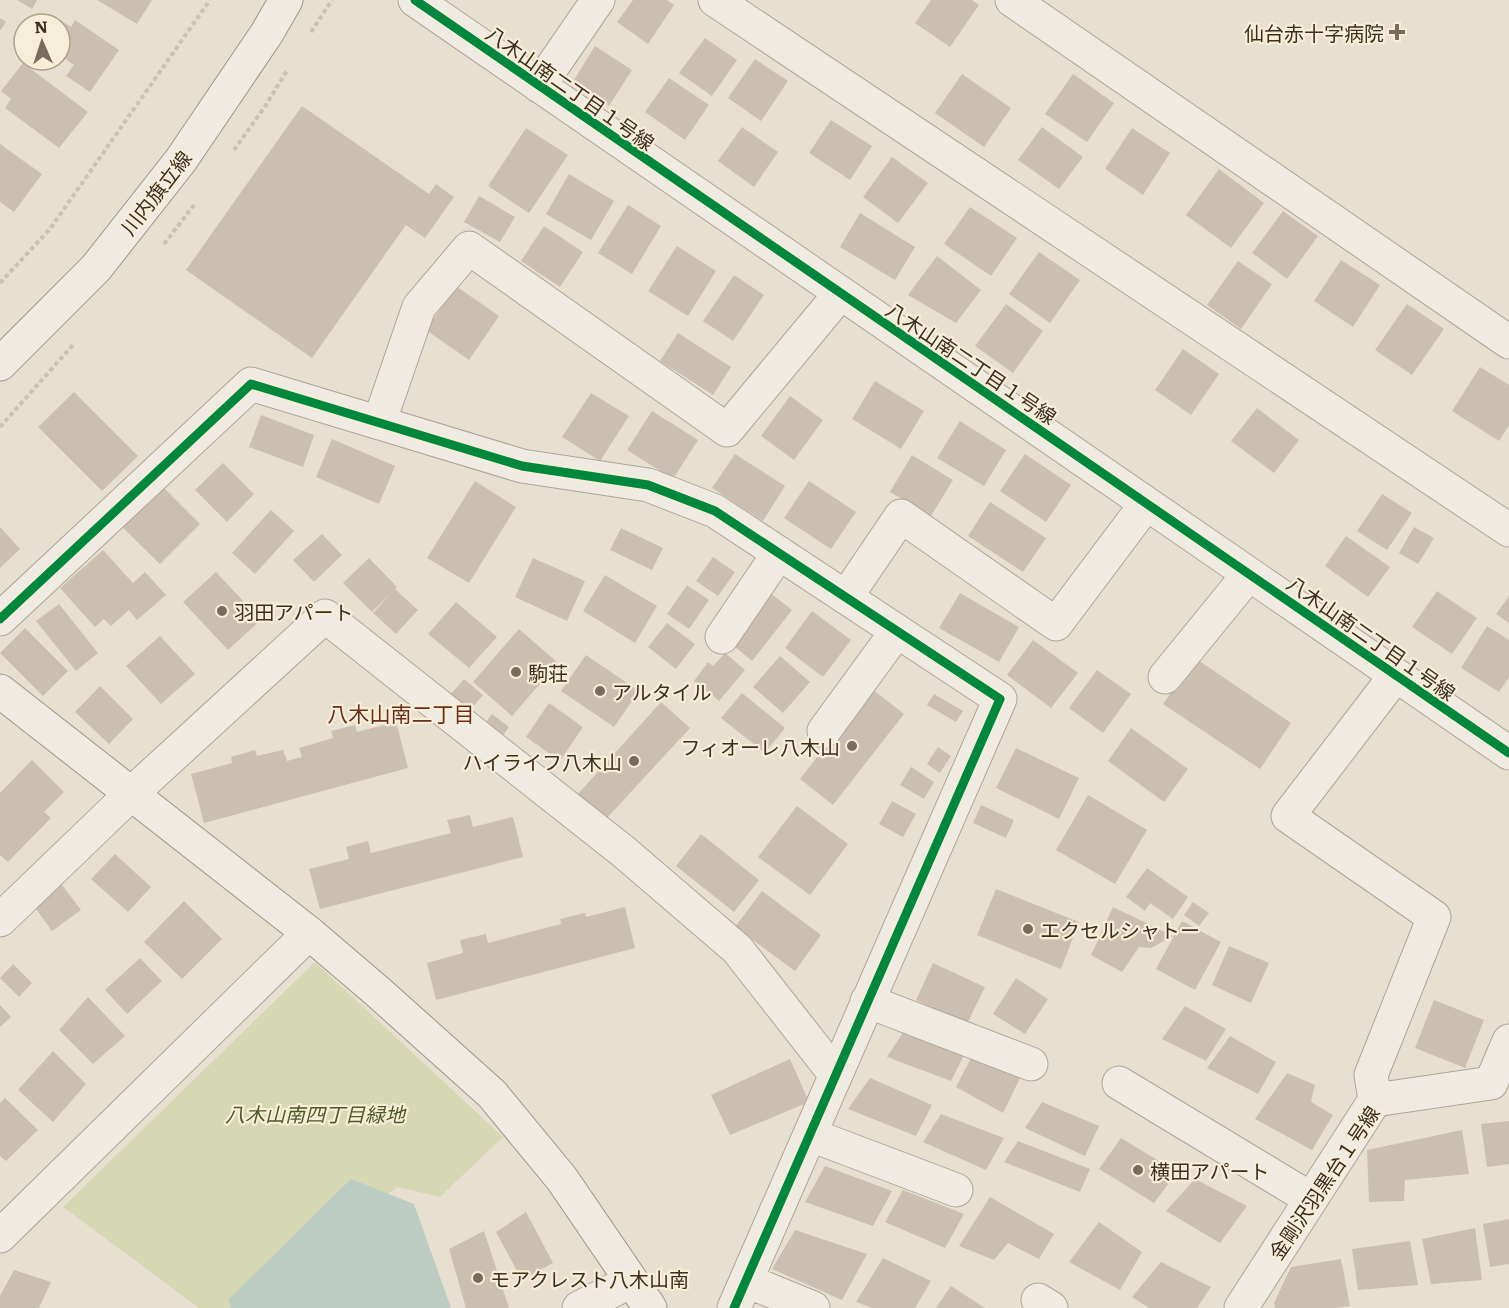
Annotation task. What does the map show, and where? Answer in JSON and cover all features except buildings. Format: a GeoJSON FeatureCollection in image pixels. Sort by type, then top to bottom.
{"type":"FeatureCollection","features":[{"type":"Feature","properties":{"kind":"street","name":"川内旗立線"},"geometry":{"type":"LineString","coordinates":[[0,364],[96,268],[182,160],[267,33],[286,0]]}},
{"type":"Feature","properties":{"kind":"street","name":"八木山南二丁目１号線"},"geometry":{"type":"LineString","coordinates":[[415,0],[1509,753]]}},
{"type":"Feature","properties":{"kind":"street","name":"八木山南二丁目１号線"},"geometry":{"type":"LineString","coordinates":[[539,86],[598,0]]}},
{"type":"Feature","properties":{"kind":"street"},"geometry":{"type":"LineString","coordinates":[[716,0],[1509,530]]}},
{"type":"Feature","properties":{"kind":"street"},"geometry":{"type":"LineString","coordinates":[[1012,0],[1509,342]]}},
{"type":"Feature","properties":{"kind":"street"},"geometry":{"type":"LineString","coordinates":[[379,423],[419,307],[469,248],[727,430],[840,294]]}},
{"type":"Feature","properties":{"kind":"street"},"geometry":{"type":"LineString","coordinates":[[0,619],[250,384],[522,466],[648,485],[715,511],[1000,699],[835,1074],[741,1295],[813,1308]]}},
{"type":"Feature","properties":{"kind":"street"},"geometry":{"type":"LineString","coordinates":[[846,597],[901,516],[1056,624],[1146,504]]}},
{"type":"Feature","properties":{"kind":"street"},"geometry":{"type":"LineString","coordinates":[[722,638],[779,553]]}},
{"type":"Feature","properties":{"kind":"street"},"geometry":{"type":"LineString","coordinates":[[1165,677],[1249,574]]}},
{"type":"Feature","properties":{"kind":"street"},"geometry":{"type":"LineString","coordinates":[[0,920],[130,794],[325,616],[624,852],[737,950],[835,1074]]}},
{"type":"Feature","properties":{"kind":"street"},"geometry":{"type":"LineString","coordinates":[[824,732],[897,631]]}},
{"type":"Feature","properties":{"kind":"street"},"geometry":{"type":"LineString","coordinates":[[1374,1100],[1371,1075],[1434,916],[1288,816],[1396,675]]}},
{"type":"Feature","properties":{"kind":"street"},"geometry":{"type":"LineString","coordinates":[[0,691],[309,933],[492,1094],[562,1179],[650,1308]]}},
{"type":"Feature","properties":{"kind":"street"},"geometry":{"type":"LineString","coordinates":[[0,1236],[309,933]]}},
{"type":"Feature","properties":{"kind":"street"},"geometry":{"type":"LineString","coordinates":[[867,1001],[1031,1064]]}},
{"type":"Feature","properties":{"kind":"street","name":"金剛沢羽黒台１号線"},"geometry":{"type":"LineString","coordinates":[[1241,1308],[1374,1100],[1500,1081],[1509,1041]]}},
{"type":"Feature","properties":{"kind":"street"},"geometry":{"type":"LineString","coordinates":[[1119,1083],[1311,1199]]}},
{"type":"Feature","properties":{"kind":"street"},"geometry":{"type":"LineString","coordinates":[[811,1135],[956,1190]]}},
{"type":"Feature","properties":{"kind":"street"},"geometry":{"type":"LineString","coordinates":[[579,1308],[631,1281]]}},
{"type":"Feature","properties":{"kind":"path"},"geometry":{"type":"LineString","coordinates":[[0,283],[50,229],[210,0]]}},
{"type":"Feature","properties":{"kind":"green space","name":"八木山南四丁目緑地"},"geometry":{"type":"Polygon","coordinates":[[[315,962],[503,1137],[440,1197],[397,1187],[244,1308],[199,1308],[63,1207],[315,962]]]}},
{"type":"Feature","properties":{"kind":"shaded area"},"geometry":{"type":"Polygon","coordinates":[[[351,1179],[414,1204],[451,1308],[231,1308],[229,1299],[351,1179]]]}},
{"type":"Feature","properties":{"kind":"cycle path"},"geometry":{"type":"LineString","coordinates":[[415,0],[1509,753]]}},
{"type":"Feature","properties":{"kind":"cycle path"},"geometry":{"type":"LineString","coordinates":[[0,619],[251,384],[522,466],[648,485],[715,511],[1000,699],[734,1308]]}},
{"type":"Feature","properties":{"kind":"place","name":"仙台赤十字病院"},"geometry":{"type":"Point","coordinates":[1397,32]}},
{"type":"Feature","properties":{"kind":"place","name":"羽田アパート"},"geometry":{"type":"Point","coordinates":[222,611]}},
{"type":"Feature","properties":{"kind":"place","name":"駒荘"},"geometry":{"type":"Point","coordinates":[516,672]}},
{"type":"Feature","properties":{"kind":"place","name":"アルタイル"},"geometry":{"type":"Point","coordinates":[600,691]}},
{"type":"Feature","properties":{"kind":"place","name":"フィオーレ八木山"},"geometry":{"type":"Point","coordinates":[852,746]}},
{"type":"Feature","properties":{"kind":"place","name":"ハイライフ八木山"},"geometry":{"type":"Point","coordinates":[634,761]}},
{"type":"Feature","properties":{"kind":"place","name":"エクセルシャトー"},"geometry":{"type":"Point","coordinates":[1028,929]}},
{"type":"Feature","properties":{"kind":"place","name":"横田アパート"},"geometry":{"type":"Point","coordinates":[1138,1170]}},
{"type":"Feature","properties":{"kind":"place","name":"モアクレスト八木山南"},"geometry":{"type":"Point","coordinates":[478,1278]}},
{"type":"Feature","properties":{"kind":"district","name":"八木山南二丁目"},"geometry":{"type":"Point","coordinates":[401,712]}}]}
